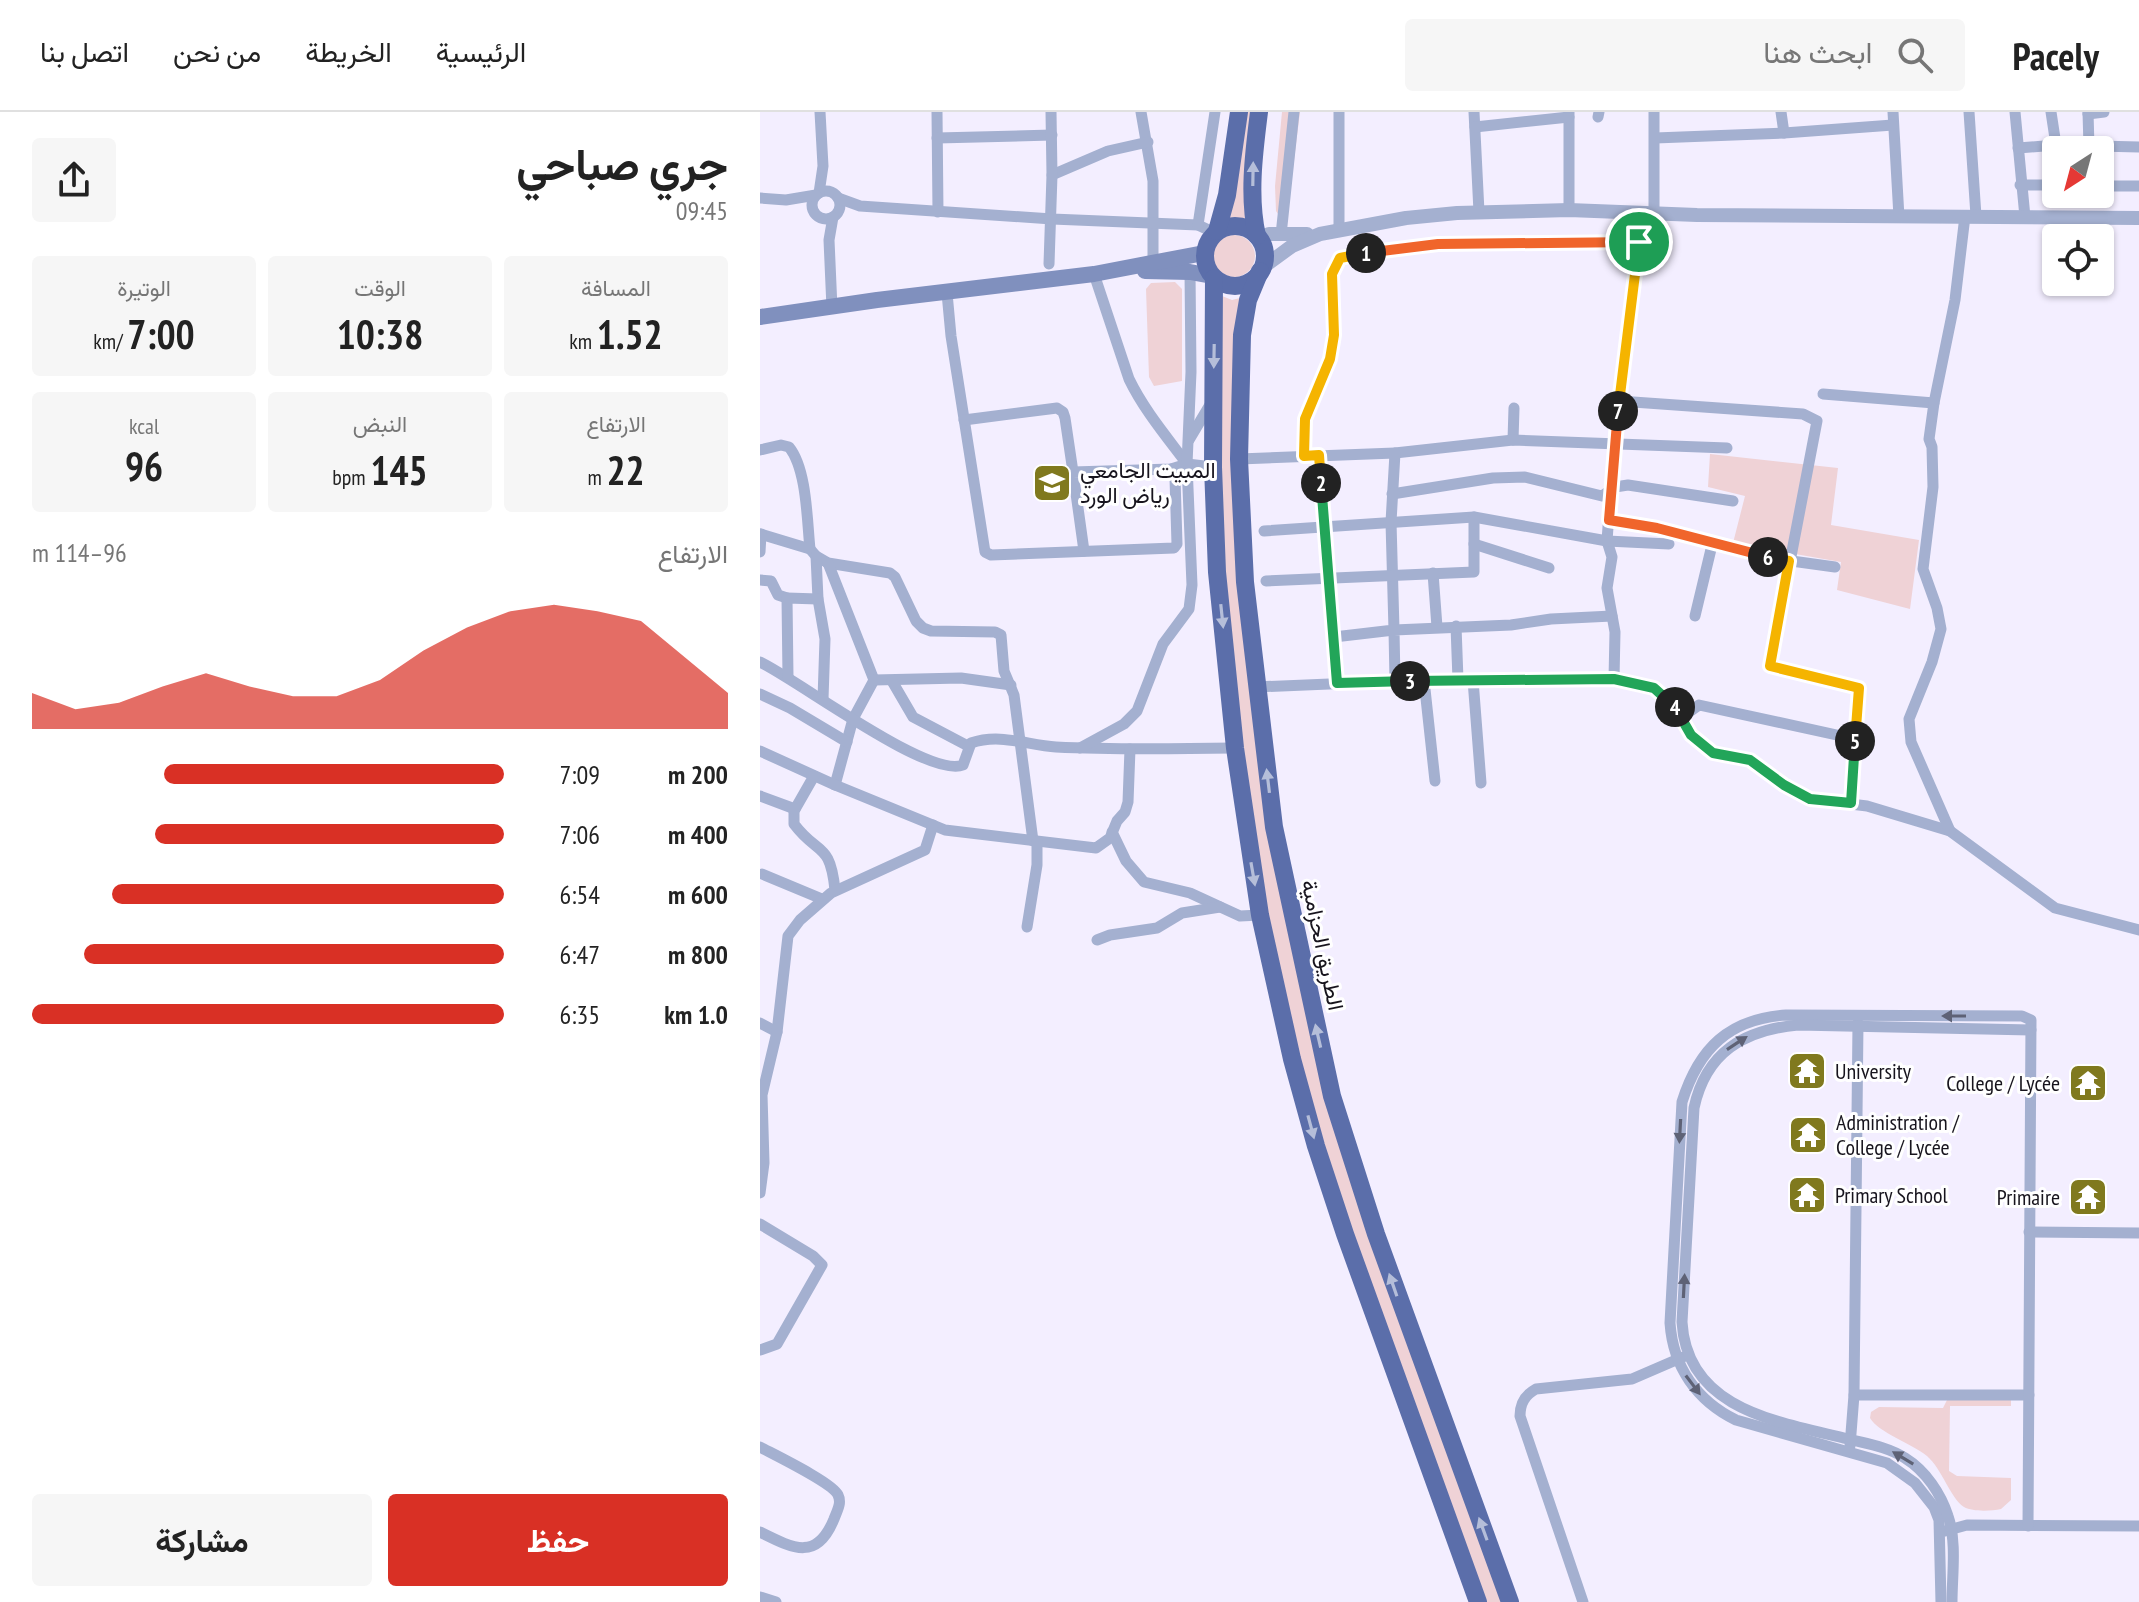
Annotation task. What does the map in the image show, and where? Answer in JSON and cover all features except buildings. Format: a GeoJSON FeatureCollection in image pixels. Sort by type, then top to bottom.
{"type":"FeatureCollection","features":[{"type":"Feature","properties":{"kind":"highway"},"geometry":{"type":"LineString","coordinates":[[1239,112],[1227,195],[1210,230],[1204,253],[1208,269],[1222,283],[1239,286],[1248,283],[1261,270]]}},
{"type":"Feature","properties":{"kind":"highway","name":"الطريق الحزامية"},"geometry":{"type":"LineString","coordinates":[[1259,112],[1253,210],[1265,256],[1248,300],[1243,326],[1239,459],[1245,582],[1274,827],[1332,1096],[1401,1308],[1510,1602]]}},
{"type":"Feature","properties":{"kind":"highway"},"geometry":{"type":"LineString","coordinates":[[1210,230],[1242,227],[1258,237]]}},
{"type":"Feature","properties":{"kind":"highway"},"geometry":{"type":"LineString","coordinates":[[1213,277],[1213,467],[1217,572],[1235,748],[1260,915],[1292,1059],[1316,1146],[1478,1602]]}},
{"type":"Feature","properties":{"kind":"main road"},"geometry":{"type":"LineString","coordinates":[[760,317],[1094,274],[1204,253]]}},
{"type":"Feature","properties":{"kind":"main road"},"geometry":{"type":"LineString","coordinates":[[1119,270],[1190,272],[1213,277]]}},
{"type":"Feature","properties":{"kind":"street"},"geometry":{"type":"LineString","coordinates":[[820,112],[823,166],[829,201],[832,308]]}},
{"type":"Feature","properties":{"kind":"street"},"geometry":{"type":"LineString","coordinates":[[937,112],[938,212]]}},
{"type":"Feature","properties":{"kind":"street"},"geometry":{"type":"LineString","coordinates":[[1049,264],[1052,219],[1051,112]]}},
{"type":"Feature","properties":{"kind":"street"},"geometry":{"type":"LineString","coordinates":[[1141,112],[1153,181],[1153,261]]}},
{"type":"Feature","properties":{"kind":"street"},"geometry":{"type":"LineString","coordinates":[[760,198],[1052,219],[1154,222],[1210,230],[1215,112]]}},
{"type":"Feature","properties":{"kind":"street"},"geometry":{"type":"LineString","coordinates":[[1281,235],[1294,112]]}},
{"type":"Feature","properties":{"kind":"street"},"geometry":{"type":"LineString","coordinates":[[1339,112],[1339,229]]}},
{"type":"Feature","properties":{"kind":"street"},"geometry":{"type":"LineString","coordinates":[[1474,112],[1479,212]]}},
{"type":"Feature","properties":{"kind":"street"},"geometry":{"type":"LineString","coordinates":[[1614,679],[1615,632],[1607,588],[1612,557],[1607,541],[1619,401],[1639,242],[1648,213],[1655,138],[1654,112]]}},
{"type":"Feature","properties":{"kind":"street"},"geometry":{"type":"LineString","coordinates":[[1781,112],[1784,133]]}},
{"type":"Feature","properties":{"kind":"street"},"geometry":{"type":"LineString","coordinates":[[1950,831],[1911,742],[1909,728],[1911,710],[1932,662],[1941,629],[1923,569],[1933,487],[1929,439],[1971,216],[1969,112]]}},
{"type":"Feature","properties":{"kind":"street"},"geometry":{"type":"LineString","coordinates":[[2015,112],[2025,217]]}},
{"type":"Feature","properties":{"kind":"street"},"geometry":{"type":"LineString","coordinates":[[2051,112],[2055,136]]}},
{"type":"Feature","properties":{"kind":"street"},"geometry":{"type":"LineString","coordinates":[[2089,136],[2088,113],[2104,112]]}},
{"type":"Feature","properties":{"kind":"street"},"geometry":{"type":"LineString","coordinates":[[1475,127],[1569,114],[1569,210]]}},
{"type":"Feature","properties":{"kind":"street"},"geometry":{"type":"LineString","coordinates":[[1655,138],[1784,133],[1893,118],[1899,217]]}},
{"type":"Feature","properties":{"kind":"street"},"geometry":{"type":"LineString","coordinates":[[937,138],[1052,135]]}},
{"type":"Feature","properties":{"kind":"street"},"geometry":{"type":"LineString","coordinates":[[1052,175],[1108,151],[1148,142]]}},
{"type":"Feature","properties":{"kind":"street"},"geometry":{"type":"LineString","coordinates":[[2018,148],[2042,146]]}},
{"type":"Feature","properties":{"kind":"street"},"geometry":{"type":"LineString","coordinates":[[2114,147],[2139,147]]}},
{"type":"Feature","properties":{"kind":"street"},"geometry":{"type":"LineString","coordinates":[[2020,185],[2042,185]]}},
{"type":"Feature","properties":{"kind":"street"},"geometry":{"type":"LineString","coordinates":[[2114,186],[2139,186]]}},
{"type":"Feature","properties":{"kind":"street"},"geometry":{"type":"LineString","coordinates":[[786,200],[817,215]]}},
{"type":"Feature","properties":{"kind":"street"},"geometry":{"type":"LineString","coordinates":[[817,215],[829,201]]}},
{"type":"Feature","properties":{"kind":"street"},"geometry":{"type":"LineString","coordinates":[[829,201],[812,203],[829,240]]}},
{"type":"Feature","properties":{"kind":"street"},"geometry":{"type":"LineString","coordinates":[[1261,270],[1292,246],[1320,234],[1406,218],[1479,212],[1569,210],[2139,218]]}},
{"type":"Feature","properties":{"kind":"street"},"geometry":{"type":"LineString","coordinates":[[1258,237],[1269,234],[1320,234]]}},
{"type":"Feature","properties":{"kind":"street"},"geometry":{"type":"LineString","coordinates":[[1304,456],[1305,419],[1330,359],[1334,335],[1332,274],[1340,258],[1438,244],[1639,242]]}},
{"type":"Feature","properties":{"kind":"street"},"geometry":{"type":"LineString","coordinates":[[1080,748],[1124,724],[1137,711],[1163,644],[1189,609],[1192,585],[1187,464],[1190,272]]}},
{"type":"Feature","properties":{"kind":"street"},"geometry":{"type":"LineString","coordinates":[[1094,274],[1136,395],[1187,464]]}},
{"type":"Feature","properties":{"kind":"street"},"geometry":{"type":"LineString","coordinates":[[947,293],[985,552],[991,555],[1176,547],[1175,478],[1171,469]]}},
{"type":"Feature","properties":{"kind":"street"},"geometry":{"type":"LineString","coordinates":[[1823,394],[1934,403]]}},
{"type":"Feature","properties":{"kind":"street"},"geometry":{"type":"LineString","coordinates":[[1189,440],[1214,399]]}},
{"type":"Feature","properties":{"kind":"street"},"geometry":{"type":"LineString","coordinates":[[1619,401],[1803,414],[1817,421],[1770,666],[1859,688],[1851,803]]}},
{"type":"Feature","properties":{"kind":"street"},"geometry":{"type":"LineString","coordinates":[[964,420],[1057,408],[1063,412],[1084,551]]}},
{"type":"Feature","properties":{"kind":"street"},"geometry":{"type":"LineString","coordinates":[[1513,440],[1514,408]]}},
{"type":"Feature","properties":{"kind":"street"},"geometry":{"type":"LineString","coordinates":[[1239,459],[1395,453],[1513,440],[1727,448]]}},
{"type":"Feature","properties":{"kind":"street"},"geometry":{"type":"LineString","coordinates":[[760,450],[781,445],[789,447],[796,456],[825,639],[823,699]]}},
{"type":"Feature","properties":{"kind":"street"},"geometry":{"type":"LineString","coordinates":[[1395,453],[1391,522],[1395,681]]}},
{"type":"Feature","properties":{"kind":"street"},"geometry":{"type":"LineString","coordinates":[[1319,455],[1337,683]]}},
{"type":"Feature","properties":{"kind":"street"},"geometry":{"type":"LineString","coordinates":[[1073,472],[1171,469],[1187,464],[1213,467]]}},
{"type":"Feature","properties":{"kind":"street"},"geometry":{"type":"LineString","coordinates":[[1392,494],[1509,477],[1540,480],[1602,496],[1615,487],[1628,485],[1733,501]]}},
{"type":"Feature","properties":{"kind":"street"},"geometry":{"type":"LineString","coordinates":[[1264,531],[1474,517],[1607,541],[1669,544]]}},
{"type":"Feature","properties":{"kind":"street"},"geometry":{"type":"LineString","coordinates":[[1266,581],[1474,572],[1474,517]]}},
{"type":"Feature","properties":{"kind":"street"},"geometry":{"type":"LineString","coordinates":[[1609,520],[1657,528],[1755,556],[1835,567]]}},
{"type":"Feature","properties":{"kind":"street"},"geometry":{"type":"LineString","coordinates":[[760,552],[761,534],[813,553],[828,563],[890,573],[895,577],[916,621],[927,630],[999,634],[1004,671],[1011,685],[1035,842],[1037,865],[1027,927]]}},
{"type":"Feature","properties":{"kind":"street"},"geometry":{"type":"LineString","coordinates":[[1474,544],[1549,568]]}},
{"type":"Feature","properties":{"kind":"street"},"geometry":{"type":"LineString","coordinates":[[1695,616],[1712,545]]}},
{"type":"Feature","properties":{"kind":"street"},"geometry":{"type":"LineString","coordinates":[[828,563],[874,680],[853,719],[835,785]]}},
{"type":"Feature","properties":{"kind":"street"},"geometry":{"type":"LineString","coordinates":[[1433,573],[1437,627]]}},
{"type":"Feature","properties":{"kind":"street"},"geometry":{"type":"LineString","coordinates":[[760,580],[771,581],[778,595],[787,598],[818,599]]}},
{"type":"Feature","properties":{"kind":"street"},"geometry":{"type":"LineString","coordinates":[[787,598],[788,677]]}},
{"type":"Feature","properties":{"kind":"street"},"geometry":{"type":"LineString","coordinates":[[1334,637],[1394,630],[1612,616]]}},
{"type":"Feature","properties":{"kind":"street"},"geometry":{"type":"LineString","coordinates":[[1456,626],[1458,680]]}},
{"type":"Feature","properties":{"kind":"street"},"geometry":{"type":"LineString","coordinates":[[760,662],[929,761],[950,767],[963,765],[968,746],[975,741],[999,739],[1080,748],[1235,748]]}},
{"type":"Feature","properties":{"kind":"street"},"geometry":{"type":"LineString","coordinates":[[874,680],[961,678],[1011,685]]}},
{"type":"Feature","properties":{"kind":"street"},"geometry":{"type":"LineString","coordinates":[[1256,687],[1424,680],[1614,679],[1654,688],[1672,703],[1691,735],[1713,753],[1750,760],[1784,785],[1810,799],[1851,803],[1950,831],[2055,908],[2139,930]]}},
{"type":"Feature","properties":{"kind":"street"},"geometry":{"type":"LineString","coordinates":[[1424,680],[1435,781]]}},
{"type":"Feature","properties":{"kind":"street"},"geometry":{"type":"LineString","coordinates":[[1473,680],[1481,783]]}},
{"type":"Feature","properties":{"kind":"street"},"geometry":{"type":"LineString","coordinates":[[892,681],[913,717],[968,746]]}},
{"type":"Feature","properties":{"kind":"street"},"geometry":{"type":"LineString","coordinates":[[760,694],[847,742]]}},
{"type":"Feature","properties":{"kind":"street"},"geometry":{"type":"LineString","coordinates":[[1682,717],[1699,705],[1855,739]]}},
{"type":"Feature","properties":{"kind":"street"},"geometry":{"type":"LineString","coordinates":[[760,751],[933,825],[960,832],[1096,848],[1103,845],[1128,802],[1130,749]]}},
{"type":"Feature","properties":{"kind":"street"},"geometry":{"type":"LineString","coordinates":[[814,776],[795,809],[793,820],[797,828],[820,846],[831,862],[835,890]]}},
{"type":"Feature","properties":{"kind":"street"},"geometry":{"type":"LineString","coordinates":[[760,796],[795,809]]}},
{"type":"Feature","properties":{"kind":"street"},"geometry":{"type":"LineString","coordinates":[[760,1193],[764,1163],[762,1095],[777,1032],[785,941],[800,920],[835,890],[925,850],[933,825]]}},
{"type":"Feature","properties":{"kind":"street"},"geometry":{"type":"LineString","coordinates":[[1112,832],[1126,861],[1144,882],[1190,893],[1240,916],[1260,915]]}},
{"type":"Feature","properties":{"kind":"street"},"geometry":{"type":"LineString","coordinates":[[761,877],[822,899]]}},
{"type":"Feature","properties":{"kind":"street"},"geometry":{"type":"LineString","coordinates":[[1097,940],[1157,928],[1182,913],[1220,907]]}},
{"type":"Feature","properties":{"kind":"street"},"geometry":{"type":"LineString","coordinates":[[1952,1602],[1946,1530],[1934,1507],[1903,1472],[1850,1445],[1736,1420],[1723,1414],[1692,1385],[1670,1323],[1682,1102],[1691,1076],[1713,1045],[1742,1023],[1762,1016],[1786,1015],[2031,1030],[2028,1526]]}},
{"type":"Feature","properties":{"kind":"street"},"geometry":{"type":"LineString","coordinates":[[1850,1445],[1854,1395],[1858,1021]]}},
{"type":"Feature","properties":{"kind":"street"},"geometry":{"type":"LineString","coordinates":[[760,1023],[777,1032]]}},
{"type":"Feature","properties":{"kind":"street"},"geometry":{"type":"LineString","coordinates":[[760,1224],[813,1256],[822,1267],[777,1344],[760,1350]]}},
{"type":"Feature","properties":{"kind":"street"},"geometry":{"type":"LineString","coordinates":[[2029,1232],[2139,1233]]}},
{"type":"Feature","properties":{"kind":"street"},"geometry":{"type":"LineString","coordinates":[[1583,1602],[1520,1416],[1520,1406],[1536,1389],[1632,1379],[1683,1357]]}},
{"type":"Feature","properties":{"kind":"street"},"geometry":{"type":"LineString","coordinates":[[1854,1395],[2029,1395]]}},
{"type":"Feature","properties":{"kind":"street"},"geometry":{"type":"LineString","coordinates":[[760,1447],[830,1486],[840,1497],[840,1505],[827,1536],[813,1547],[795,1547],[760,1532]]}},
{"type":"Feature","properties":{"kind":"street"},"geometry":{"type":"LineString","coordinates":[[1946,1530],[1967,1525],[2139,1526]]}},
{"type":"Feature","properties":{"kind":"street"},"geometry":{"type":"LineString","coordinates":[[1941,1602],[1946,1530]]}},
{"type":"Feature","properties":{"kind":"shaded area"},"geometry":{"type":"Polygon","coordinates":[[[1246,112],[1254,112],[1249,220],[1226,220],[1246,112]]]}},
{"type":"Feature","properties":{"kind":"shaded area"},"geometry":{"type":"Polygon","coordinates":[[[1282,112],[1300,112],[1286,225],[1276,211],[1275,186],[1282,112]]]}},
{"type":"Feature","properties":{"kind":"shaded area"},"geometry":{"type":"Polygon","coordinates":[[[1234,235],[1249,241],[1255,256],[1249,271],[1234,277],[1219,271],[1213,256],[1219,241],[1234,235]]]}},
{"type":"Feature","properties":{"kind":"shaded area"},"geometry":{"type":"Polygon","coordinates":[[[1175,282],[1182,289],[1182,381],[1154,386],[1149,377],[1146,289],[1151,283],[1175,282]]]}},
{"type":"Feature","properties":{"kind":"shaded area"},"geometry":{"type":"Polygon","coordinates":[[[1217,294],[1232,300],[1244,297],[1242,588],[1322,1073],[1505,1602],[1487,1602],[1367,1277],[1307,1091],[1253,846],[1222,541],[1217,294]]]}},
{"type":"Feature","properties":{"kind":"shaded area"},"geometry":{"type":"Polygon","coordinates":[[[1710,454],[1838,468],[1831,525],[1919,540],[1910,609],[1837,590],[1841,562],[1733,543],[1745,496],[1708,487],[1710,454]]]}},
{"type":"Feature","properties":{"kind":"shaded area"},"geometry":{"type":"Polygon","coordinates":[[[1947,1400],[2011,1400],[2011,1406],[1950,1406],[1949,1471],[1957,1476],[2011,1478],[2011,1500],[2001,1509],[1987,1511],[1964,1507],[1927,1456],[1880,1428],[1870,1418],[1871,1412],[1879,1407],[1943,1408],[1947,1400]]]}},
{"type":"Feature","properties":{"kind":"place","name":"المبيت الجامعي رياض الورد"},"geometry":{"type":"Point","coordinates":[1052,483]}},
{"type":"Feature","properties":{"kind":"place","name":"University"},"geometry":{"type":"Point","coordinates":[1807,1071]}},
{"type":"Feature","properties":{"kind":"place","name":"College / Lycée"},"geometry":{"type":"Point","coordinates":[2088,1083]}},
{"type":"Feature","properties":{"kind":"place","name":"Administration / College / Lycée"},"geometry":{"type":"Point","coordinates":[1808,1135]}},
{"type":"Feature","properties":{"kind":"place","name":"Primary School"},"geometry":{"type":"Point","coordinates":[1807,1195]}},
{"type":"Feature","properties":{"kind":"place","name":"Primaire"},"geometry":{"type":"Point","coordinates":[2088,1197]}},
{"type":"Feature","properties":{"kind":"route"},"geometry":{"type":"LineString","coordinates":[[1639,242],[1614,443],[1609,520],[1657,528],[1755,556],[1789,561],[1770,666],[1859,688],[1851,803],[1810,799],[1784,785],[1750,760],[1713,753],[1691,735],[1679,711],[1662,694],[1639,683],[1614,679],[1337,683],[1319,455],[1304,456],[1305,419],[1324,377],[1334,335],[1332,274],[1335,263],[1349,255],[1438,244],[1639,242]]}}]}
